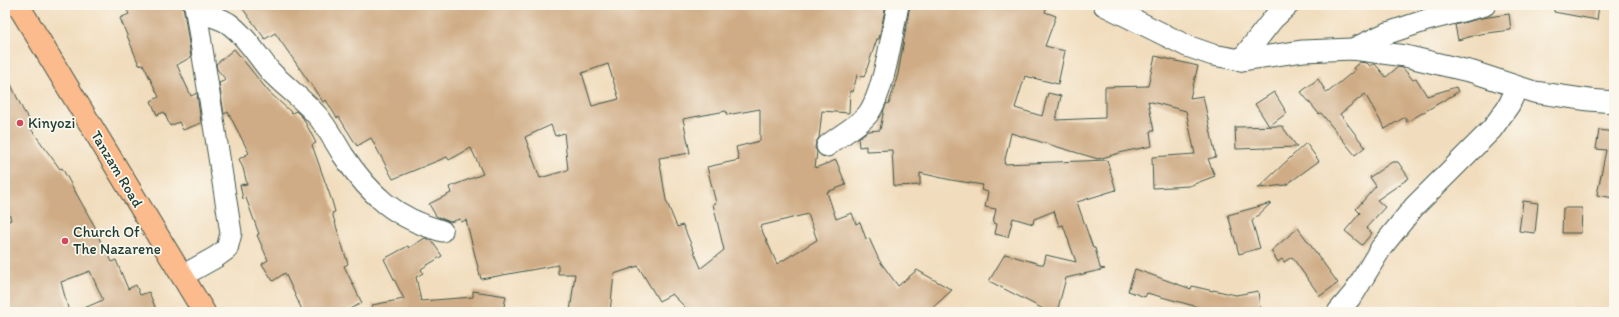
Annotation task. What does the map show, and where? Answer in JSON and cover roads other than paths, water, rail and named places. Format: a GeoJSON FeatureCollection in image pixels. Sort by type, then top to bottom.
{"type":"FeatureCollection","features":[{"type":"Feature","properties":{"kind":"highway","name":"Tanzam Road"},"geometry":{"type":"LineString","coordinates":[[18,5],[182,276],[200,311]]}},
{"type":"Feature","properties":{"kind":"street"},"geometry":{"type":"LineString","coordinates":[[827,146],[840,135],[858,124],[868,114],[876,97],[887,60],[898,5]]}},
{"type":"Feature","properties":{"kind":"street"},"geometry":{"type":"LineString","coordinates":[[1104,5],[1186,46],[1213,55],[1241,60],[1303,51],[1353,49],[1404,56],[1473,72],[1517,88],[1534,92],[1614,102]]}},
{"type":"Feature","properties":{"kind":"street"},"geometry":{"type":"LineString","coordinates":[[1241,60],[1273,19],[1288,5]]}},
{"type":"Feature","properties":{"kind":"street"},"geometry":{"type":"LineString","coordinates":[[1353,49],[1385,34],[1428,20],[1486,5]]}},
{"type":"Feature","properties":{"kind":"street"},"geometry":{"type":"LineString","coordinates":[[182,276],[216,257],[227,249],[231,232],[196,8]]}},
{"type":"Feature","properties":{"kind":"street"},"geometry":{"type":"LineString","coordinates":[[196,8],[218,18],[240,34],[273,74],[320,118],[343,155],[364,184],[381,201],[407,218],[425,226],[442,231]]}},
{"type":"Feature","properties":{"kind":"street"},"geometry":{"type":"LineString","coordinates":[[1338,312],[1354,293],[1381,248],[1414,207],[1492,129],[1510,105],[1517,88]]}},
{"type":"Feature","properties":{"kind":"place","name":"Kinyozi"},"geometry":{"type":"Point","coordinates":[20,123]}},
{"type":"Feature","properties":{"kind":"place","name":"Church Of The Nazarene"},"geometry":{"type":"Point","coordinates":[65,241]}}]}
